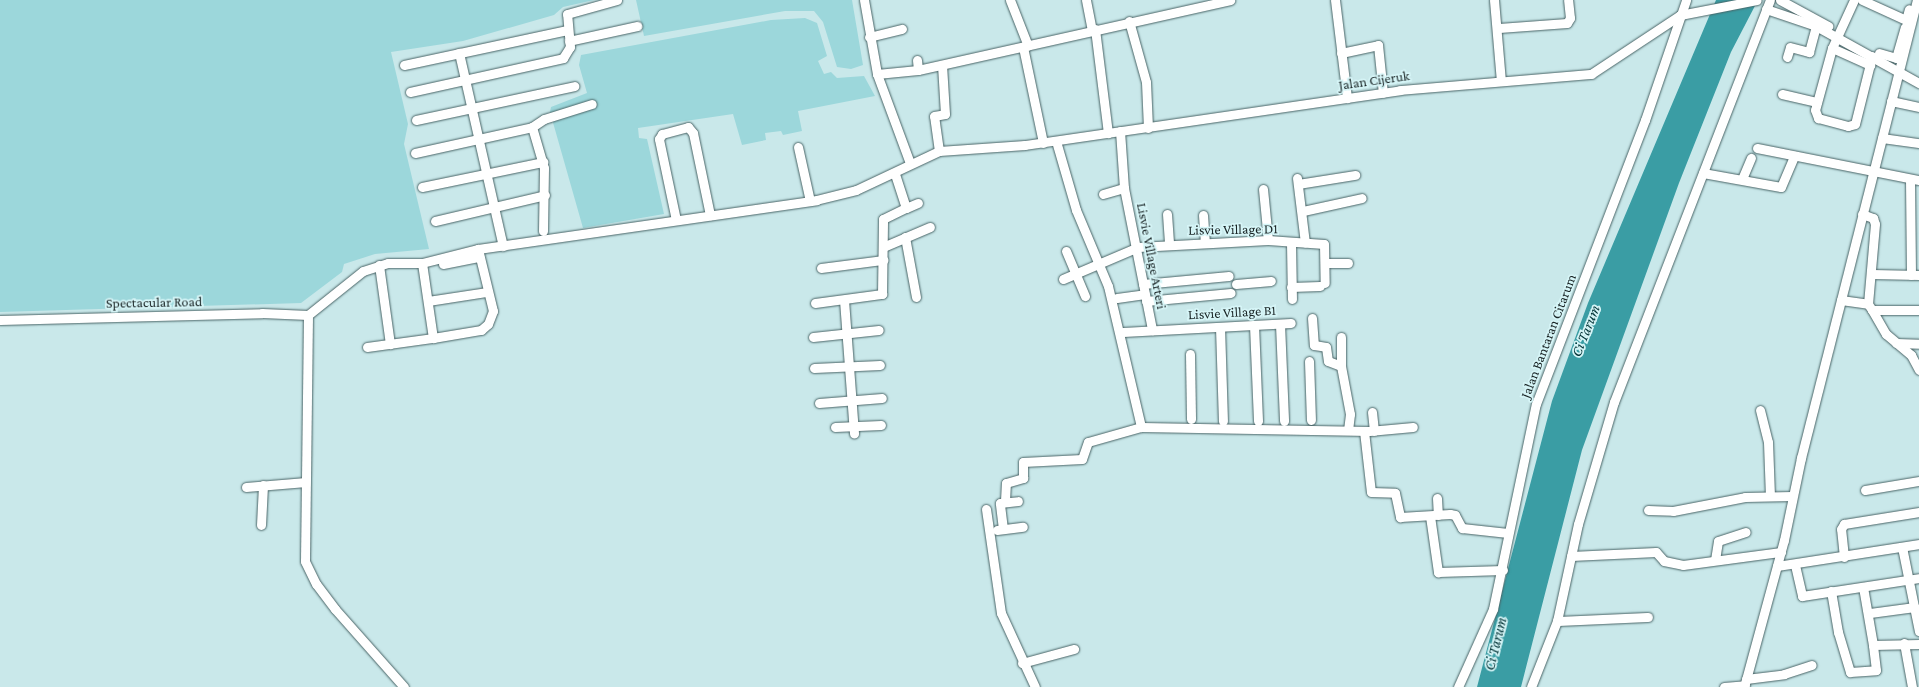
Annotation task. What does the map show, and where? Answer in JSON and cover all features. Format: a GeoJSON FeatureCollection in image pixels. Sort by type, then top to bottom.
{"type":"FeatureCollection","features":[{"type":"Feature","properties":{"kind":"street"},"geometry":{"type":"LineString","coordinates":[[410,92],[563,58],[569,51],[569,41],[565,18],[569,12],[617,0]]}},
{"type":"Feature","properties":{"kind":"street"},"geometry":{"type":"LineString","coordinates":[[864,0],[868,37],[877,74],[910,163]]}},
{"type":"Feature","properties":{"kind":"street"},"geometry":{"type":"LineString","coordinates":[[1010,0],[1025,46],[1043,143]]}},
{"type":"Feature","properties":{"kind":"street"},"geometry":{"type":"LineString","coordinates":[[1086,0],[1094,30],[1108,133]]}},
{"type":"Feature","properties":{"kind":"street"},"geometry":{"type":"LineString","coordinates":[[877,74],[918,70],[942,65],[1129,21],[1230,0]]}},
{"type":"Feature","properties":{"kind":"street"},"geometry":{"type":"LineString","coordinates":[[1335,0],[1347,98]]}},
{"type":"Feature","properties":{"kind":"street"},"geometry":{"type":"LineString","coordinates":[[1494,0],[1499,28],[1501,81]]}},
{"type":"Feature","properties":{"kind":"street"},"geometry":{"type":"LineString","coordinates":[[1499,28],[1567,23],[1570,18],[1568,0]]}},
{"type":"Feature","properties":{"kind":"street","name":"Jalan Bantaran Citarum"},"geometry":{"type":"LineString","coordinates":[[1458,687],[1493,609],[1503,570],[1508,533],[1536,404],[1645,120],[1684,14],[1686,0]]}},
{"type":"Feature","properties":{"kind":"street"},"geometry":{"type":"LineString","coordinates":[[1684,14],[1757,0]]}},
{"type":"Feature","properties":{"kind":"street"},"geometry":{"type":"LineString","coordinates":[[1531,687],[1557,621],[1571,556],[1614,402],[1770,0]]}},
{"type":"Feature","properties":{"kind":"street"},"geometry":{"type":"LineString","coordinates":[[1780,0],[1836,34],[1890,62],[1900,72],[1919,83]]}},
{"type":"Feature","properties":{"kind":"street"},"geometry":{"type":"LineString","coordinates":[[1854,0],[1836,34],[1817,102],[1818,118],[1853,125],[1871,60]]}},
{"type":"Feature","properties":{"kind":"street"},"geometry":{"type":"LineString","coordinates":[[1862,0],[1906,20]]}},
{"type":"Feature","properties":{"kind":"street"},"geometry":{"type":"LineString","coordinates":[[1745,684],[1781,552],[1792,496],[1917,0]]}},
{"type":"Feature","properties":{"kind":"street"},"geometry":{"type":"LineString","coordinates":[[1832,48],[1871,60],[1890,62],[1898,55],[1910,8]]}},
{"type":"Feature","properties":{"kind":"street"},"geometry":{"type":"LineString","coordinates":[[1766,9],[1836,34],[1871,60]]}},
{"type":"Feature","properties":{"kind":"street","name":"Jalan Cijeruk"},"geometry":{"type":"LineString","coordinates":[[379,265],[423,266],[503,246],[710,214],[810,201],[844,194],[895,174],[910,163],[939,151],[1043,143],[1383,93],[1599,72],[1684,14]]}},
{"type":"Feature","properties":{"kind":"street"},"geometry":{"type":"LineString","coordinates":[[1129,21],[1146,82],[1148,128]]}},
{"type":"Feature","properties":{"kind":"street"},"geometry":{"type":"LineString","coordinates":[[569,41],[637,26]]}},
{"type":"Feature","properties":{"kind":"street"},"geometry":{"type":"LineString","coordinates":[[1787,57],[1790,47],[1809,52],[1816,26]]}},
{"type":"Feature","properties":{"kind":"street"},"geometry":{"type":"LineString","coordinates":[[868,37],[902,29]]}},
{"type":"Feature","properties":{"kind":"street"},"geometry":{"type":"LineString","coordinates":[[404,65],[567,30]]}},
{"type":"Feature","properties":{"kind":"street"},"geometry":{"type":"LineString","coordinates":[[1341,53],[1378,45],[1383,93]]}},
{"type":"Feature","properties":{"kind":"street"},"geometry":{"type":"LineString","coordinates":[[459,53],[470,110],[503,246]]}},
{"type":"Feature","properties":{"kind":"street"},"geometry":{"type":"LineString","coordinates":[[917,60],[918,70]]}},
{"type":"Feature","properties":{"kind":"street"},"geometry":{"type":"LineString","coordinates":[[939,151],[934,116],[945,114],[942,65]]}},
{"type":"Feature","properties":{"kind":"street"},"geometry":{"type":"LineString","coordinates":[[416,120],[470,110],[574,86]]}},
{"type":"Feature","properties":{"kind":"street"},"geometry":{"type":"LineString","coordinates":[[1782,94],[1817,102]]}},
{"type":"Feature","properties":{"kind":"street"},"geometry":{"type":"LineString","coordinates":[[1891,101],[1919,107]]}},
{"type":"Feature","properties":{"kind":"street"},"geometry":{"type":"LineString","coordinates":[[415,153],[478,141],[532,127],[544,119],[592,104]]}},
{"type":"Feature","properties":{"kind":"street"},"geometry":{"type":"LineString","coordinates":[[532,127],[543,162],[545,195],[543,231]]}},
{"type":"Feature","properties":{"kind":"street"},"geometry":{"type":"LineString","coordinates":[[676,220],[659,139],[662,134],[688,127],[693,133],[710,214]]}},
{"type":"Feature","properties":{"kind":"street","name":"Lisvie Village Arteri"},"geometry":{"type":"LineString","coordinates":[[1120,131],[1124,188],[1138,247],[1142,284],[1152,330]]}},
{"type":"Feature","properties":{"kind":"street"},"geometry":{"type":"LineString","coordinates":[[1882,138],[1919,143]]}},
{"type":"Feature","properties":{"kind":"street"},"geometry":{"type":"LineString","coordinates":[[1056,141],[1076,210],[1100,265],[1141,427]]}},
{"type":"Feature","properties":{"kind":"street"},"geometry":{"type":"LineString","coordinates":[[798,147],[810,201]]}},
{"type":"Feature","properties":{"kind":"street"},"geometry":{"type":"LineString","coordinates":[[1757,148],[1919,180]]}},
{"type":"Feature","properties":{"kind":"street"},"geometry":{"type":"LineString","coordinates":[[1703,173],[1781,186],[1794,156]]}},
{"type":"Feature","properties":{"kind":"street"},"geometry":{"type":"LineString","coordinates":[[1742,179],[1751,158]]}},
{"type":"Feature","properties":{"kind":"street"},"geometry":{"type":"LineString","coordinates":[[422,187],[543,162]]}},
{"type":"Feature","properties":{"kind":"street"},"geometry":{"type":"LineString","coordinates":[[895,174],[906,208]]}},
{"type":"Feature","properties":{"kind":"street"},"geometry":{"type":"LineString","coordinates":[[1305,243],[1303,211],[1298,181],[1355,175]]}},
{"type":"Feature","properties":{"kind":"street"},"geometry":{"type":"LineString","coordinates":[[1872,274],[1915,275],[1910,179]]}},
{"type":"Feature","properties":{"kind":"street"},"geometry":{"type":"LineString","coordinates":[[1103,194],[1124,188]]}},
{"type":"Feature","properties":{"kind":"street"},"geometry":{"type":"LineString","coordinates":[[1263,189],[1268,240]]}},
{"type":"Feature","properties":{"kind":"street"},"geometry":{"type":"LineString","coordinates":[[435,221],[545,195]]}},
{"type":"Feature","properties":{"kind":"street"},"geometry":{"type":"LineString","coordinates":[[1303,211],[1362,198]]}},
{"type":"Feature","properties":{"kind":"street"},"geometry":{"type":"LineString","coordinates":[[814,303],[882,294],[883,218],[918,203]]}},
{"type":"Feature","properties":{"kind":"street"},"geometry":{"type":"LineString","coordinates":[[1167,214],[1169,244]]}},
{"type":"Feature","properties":{"kind":"street"},"geometry":{"type":"LineString","coordinates":[[1862,214],[1873,218],[1875,224],[1870,307],[1896,343],[1910,355],[1919,370]]}},
{"type":"Feature","properties":{"kind":"street"},"geometry":{"type":"LineString","coordinates":[[1203,215],[1205,242]]}},
{"type":"Feature","properties":{"kind":"street"},"geometry":{"type":"LineString","coordinates":[[883,247],[930,227]]}},
{"type":"Feature","properties":{"kind":"street"},"geometry":{"type":"LineString","coordinates":[[905,238],[916,297]]}},
{"type":"Feature","properties":{"kind":"street","name":"Lisvie Village D1"},"geometry":{"type":"LineString","coordinates":[[1062,279],[1100,265],[1138,247],[1169,244],[1268,240],[1291,243],[1324,244],[1326,247],[1325,263]]}},
{"type":"Feature","properties":{"kind":"street"},"geometry":{"type":"LineString","coordinates":[[1291,243],[1292,299]]}},
{"type":"Feature","properties":{"kind":"street"},"geometry":{"type":"LineString","coordinates":[[1066,251],[1085,296]]}},
{"type":"Feature","properties":{"kind":"street"},"geometry":{"type":"LineString","coordinates":[[367,347],[433,338],[485,328],[493,311],[478,253]]}},
{"type":"Feature","properties":{"kind":"street"},"geometry":{"type":"LineString","coordinates":[[821,268],[883,260]]}},
{"type":"Feature","properties":{"kind":"street"},"geometry":{"type":"LineString","coordinates":[[1291,287],[1323,285],[1325,263],[1348,263]]}},
{"type":"Feature","properties":{"kind":"street"},"geometry":{"type":"LineString","coordinates":[[390,344],[379,265],[354,277],[308,316],[305,561],[309,573],[358,638],[404,687]]}},
{"type":"Feature","properties":{"kind":"street"},"geometry":{"type":"LineString","coordinates":[[423,266],[433,338]]}},
{"type":"Feature","properties":{"kind":"street"},"geometry":{"type":"LineString","coordinates":[[1142,284],[1229,276]]}},
{"type":"Feature","properties":{"kind":"street"},"geometry":{"type":"LineString","coordinates":[[1236,284],[1271,281]]}},
{"type":"Feature","properties":{"kind":"street"},"geometry":{"type":"LineString","coordinates":[[428,301],[487,292]]}},
{"type":"Feature","properties":{"kind":"street"},"geometry":{"type":"LineString","coordinates":[[1117,298],[1231,293]]}},
{"type":"Feature","properties":{"kind":"street"},"geometry":{"type":"LineString","coordinates":[[844,300],[854,430]]}},
{"type":"Feature","properties":{"kind":"street"},"geometry":{"type":"LineString","coordinates":[[1841,300],[1870,307],[1919,310]]}},
{"type":"Feature","properties":{"kind":"street","name":"Spectacular Road"},"geometry":{"type":"LineString","coordinates":[[0,320],[262,313],[308,316]]}},
{"type":"Feature","properties":{"kind":"street"},"geometry":{"type":"LineString","coordinates":[[1312,318],[1313,344],[1341,348]]}},
{"type":"Feature","properties":{"kind":"street","name":"Lisvie Village B1"},"geometry":{"type":"LineString","coordinates":[[1123,332],[1291,323]]}},
{"type":"Feature","properties":{"kind":"street"},"geometry":{"type":"LineString","coordinates":[[1280,324],[1284,421]]}},
{"type":"Feature","properties":{"kind":"street"},"geometry":{"type":"LineString","coordinates":[[1254,325],[1258,421]]}},
{"type":"Feature","properties":{"kind":"street"},"geometry":{"type":"LineString","coordinates":[[1220,327],[1224,421]]}},
{"type":"Feature","properties":{"kind":"street"},"geometry":{"type":"LineString","coordinates":[[812,337],[879,330]]}},
{"type":"Feature","properties":{"kind":"street"},"geometry":{"type":"LineString","coordinates":[[1341,337],[1341,366],[1350,414],[1348,430]]}},
{"type":"Feature","properties":{"kind":"street"},"geometry":{"type":"LineString","coordinates":[[1896,343],[1919,344]]}},
{"type":"Feature","properties":{"kind":"street"},"geometry":{"type":"LineString","coordinates":[[1326,347],[1328,361],[1341,366]]}},
{"type":"Feature","properties":{"kind":"street"},"geometry":{"type":"LineString","coordinates":[[1190,354],[1191,419]]}},
{"type":"Feature","properties":{"kind":"street"},"geometry":{"type":"LineString","coordinates":[[1309,361],[1311,420]]}},
{"type":"Feature","properties":{"kind":"street"},"geometry":{"type":"LineString","coordinates":[[814,368],[880,365]]}},
{"type":"Feature","properties":{"kind":"street"},"geometry":{"type":"LineString","coordinates":[[819,403],[882,398]]}},
{"type":"Feature","properties":{"kind":"street"},"geometry":{"type":"LineString","coordinates":[[1760,410],[1768,442],[1770,496]]}},
{"type":"Feature","properties":{"kind":"street"},"geometry":{"type":"LineString","coordinates":[[1372,412],[1374,431]]}},
{"type":"Feature","properties":{"kind":"street"},"geometry":{"type":"LineString","coordinates":[[835,427],[854,430],[881,425]]}},
{"type":"Feature","properties":{"kind":"street"},"geometry":{"type":"LineString","coordinates":[[1005,501],[1006,483],[1023,478],[1023,462],[1082,459],[1088,442],[1141,427],[1364,431],[1413,427]]}},
{"type":"Feature","properties":{"kind":"street"},"geometry":{"type":"LineString","coordinates":[[1364,431],[1371,493],[1396,493],[1399,514],[1403,519],[1455,515],[1462,528],[1508,533]]}},
{"type":"Feature","properties":{"kind":"street"},"geometry":{"type":"LineString","coordinates":[[1865,490],[1919,481]]}},
{"type":"Feature","properties":{"kind":"street"},"geometry":{"type":"LineString","coordinates":[[246,487],[306,482]]}},
{"type":"Feature","properties":{"kind":"street"},"geometry":{"type":"LineString","coordinates":[[261,525],[262,485]]}},
{"type":"Feature","properties":{"kind":"street"},"geometry":{"type":"LineString","coordinates":[[1648,510],[1673,511],[1732,498],[1792,496]]}},
{"type":"Feature","properties":{"kind":"street"},"geometry":{"type":"LineString","coordinates":[[1437,498],[1434,516],[1438,572],[1503,570]]}},
{"type":"Feature","properties":{"kind":"street"},"geometry":{"type":"LineString","coordinates":[[1002,529],[999,504],[1005,501],[1018,501]]}},
{"type":"Feature","properties":{"kind":"street"},"geometry":{"type":"LineString","coordinates":[[986,509],[1001,613],[1022,663],[1035,687]]}},
{"type":"Feature","properties":{"kind":"street"},"geometry":{"type":"LineString","coordinates":[[1844,557],[1841,529],[1844,524],[1919,512]]}},
{"type":"Feature","properties":{"kind":"street"},"geometry":{"type":"LineString","coordinates":[[990,531],[1023,527]]}},
{"type":"Feature","properties":{"kind":"street"},"geometry":{"type":"LineString","coordinates":[[1715,560],[1718,541],[1746,532]]}},
{"type":"Feature","properties":{"kind":"street"},"geometry":{"type":"LineString","coordinates":[[1777,566],[1795,565],[1919,544]]}},
{"type":"Feature","properties":{"kind":"street"},"geometry":{"type":"LineString","coordinates":[[1902,547],[1915,578],[1915,607],[1919,631]]}},
{"type":"Feature","properties":{"kind":"street"},"geometry":{"type":"LineString","coordinates":[[1571,556],[1656,552],[1664,561],[1681,565],[1781,552]]}},
{"type":"Feature","properties":{"kind":"street"},"geometry":{"type":"LineString","coordinates":[[1795,565],[1802,596],[1915,578]]}},
{"type":"Feature","properties":{"kind":"street"},"geometry":{"type":"LineString","coordinates":[[1832,591],[1838,632],[1850,672],[1876,670],[1870,613],[1863,587]]}},
{"type":"Feature","properties":{"kind":"street"},"geometry":{"type":"LineString","coordinates":[[1870,613],[1915,607]]}},
{"type":"Feature","properties":{"kind":"street"},"geometry":{"type":"LineString","coordinates":[[1557,621],[1648,617]]}},
{"type":"Feature","properties":{"kind":"street"},"geometry":{"type":"LineString","coordinates":[[1873,645],[1904,643],[1919,644]]}},
{"type":"Feature","properties":{"kind":"street"},"geometry":{"type":"LineString","coordinates":[[1904,643],[1912,687]]}},
{"type":"Feature","properties":{"kind":"street"},"geometry":{"type":"LineString","coordinates":[[1022,663],[1074,649]]}},
{"type":"Feature","properties":{"kind":"street"},"geometry":{"type":"LineString","coordinates":[[1724,687],[1745,684],[1812,665]]}},
{"type":"Feature","properties":{"kind":"shaded area"},"geometry":{"type":"Polygon","coordinates":[[[0,0],[594,0],[563,7],[554,15],[463,41],[391,52],[408,124],[404,144],[429,249],[375,254],[344,264],[342,272],[301,303],[0,312],[0,0]]]}},
{"type":"Feature","properties":{"kind":"shaded area"},"geometry":{"type":"Polygon","coordinates":[[[636,0],[852,0],[863,65],[851,69],[837,67],[823,22],[814,11],[785,11],[644,36],[636,0]]]}},
{"type":"Feature","properties":{"kind":"shaded area"},"geometry":{"type":"Polygon","coordinates":[[[805,18],[817,23],[827,56],[818,61],[824,74],[831,72],[837,78],[864,76],[875,96],[798,111],[802,131],[783,135],[781,131],[765,133],[766,140],[742,145],[733,114],[638,128],[639,138],[647,139],[664,214],[583,228],[550,112],[551,107],[587,93],[579,65],[581,55],[771,20],[805,18]]]}},
{"type":"Feature","properties":{"kind":"water","name":"Ci Tarum"},"geometry":{"type":"Polygon","coordinates":[[[1716,0],[1758,0],[1731,52],[1679,183],[1582,450],[1521,687],[1477,687],[1552,401],[1588,303],[1716,0]]]}}]}
